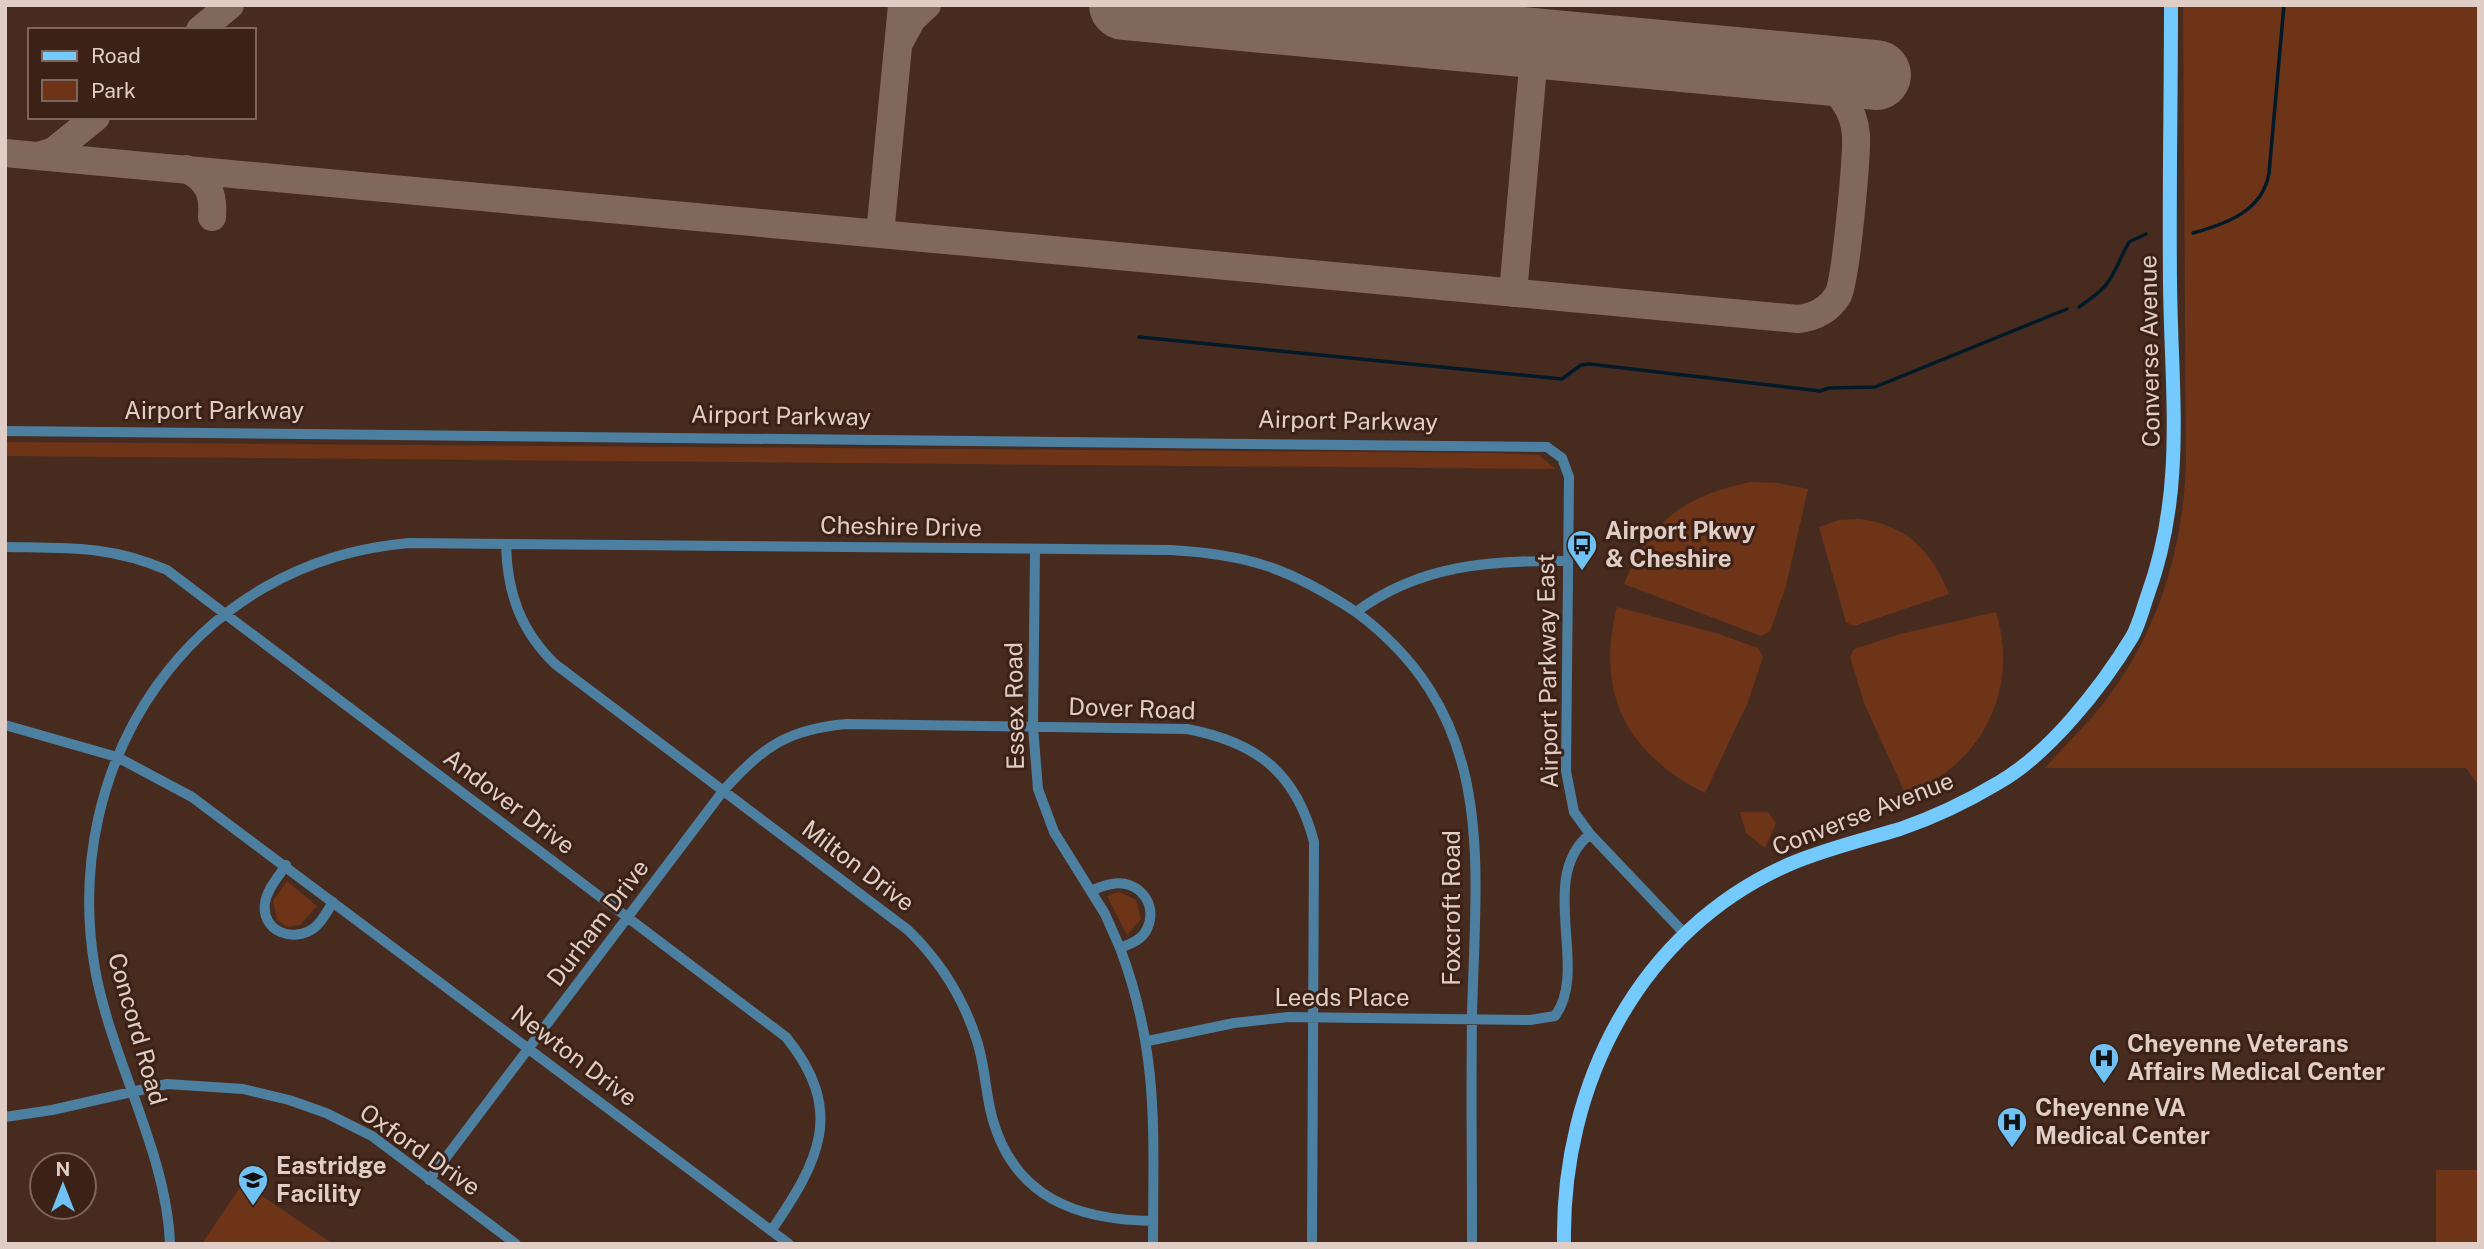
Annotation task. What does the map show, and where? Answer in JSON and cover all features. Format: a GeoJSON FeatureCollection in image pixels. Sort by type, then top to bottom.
{"type":"FeatureCollection","features":[{"type":"Feature","properties":{"kind":"main road","name":"Converse Avenue"},"geometry":{"type":"LineString","coordinates":[[1564,1244],[1567,1164],[1588,1082],[1612,1031],[1634,994],[1686,935],[1741,891],[1791,863],[1903,828],[1998,783],[2055,738],[2133,635],[2159,564],[2170,516],[2175,470],[2170,281],[2171,5]]}},
{"type":"Feature","properties":{"kind":"street","name":"Airport Parkway"},"geometry":{"type":"LineString","coordinates":[[5,431],[1521,444],[1542,446],[1555,451]]}},
{"type":"Feature","properties":{"kind":"street","name":"Airport Parkway East"},"geometry":{"type":"LineString","coordinates":[[1555,451],[1565,464],[1569,477],[1567,788],[1574,811],[1590,834],[1686,935]]}},
{"type":"Feature","properties":{"kind":"street","name":"Cheshire Drive"},"geometry":{"type":"LineString","coordinates":[[225,611],[274,582],[346,554],[409,543],[1171,550],[1240,557],[1277,568],[1311,583],[1356,612]]}},
{"type":"Feature","properties":{"kind":"street","name":"Milton Drive"},"geometry":{"type":"LineString","coordinates":[[506,544],[512,598],[536,646],[555,664],[908,930],[930,952],[958,993],[968,1015],[978,1041],[992,1118],[1008,1155],[1020,1172],[1053,1200],[1076,1212],[1099,1218],[1153,1221]]}},
{"type":"Feature","properties":{"kind":"street","name":"Andover Drive"},"geometry":{"type":"LineString","coordinates":[[5,547],[106,549],[133,555],[167,570],[225,611],[628,920],[786,1037],[809,1071],[821,1111],[817,1152],[808,1176],[771,1230]]}},
{"type":"Feature","properties":{"kind":"street","name":"Essex Road"},"geometry":{"type":"LineString","coordinates":[[1035,550],[1033,727],[1036,776],[1044,808],[1054,832],[1091,891],[1121,948],[1142,1010],[1154,1102],[1153,1244]]}},
{"type":"Feature","properties":{"kind":"street"},"geometry":{"type":"LineString","coordinates":[[1356,612],[1381,593],[1423,575],[1446,569],[1516,560],[1567,561]]}},
{"type":"Feature","properties":{"kind":"street","name":"Concord Road"},"geometry":{"type":"LineString","coordinates":[[170,1244],[167,1209],[96,971],[89,912],[96,829],[117,757],[154,688],[225,611]]}},
{"type":"Feature","properties":{"kind":"street","name":"Foxcroft Road"},"geometry":{"type":"LineString","coordinates":[[1356,612],[1378,628],[1423,678],[1451,730],[1462,759],[1473,811],[1476,860],[1472,1019],[1472,1244]]}},
{"type":"Feature","properties":{"kind":"street","name":"Dover Road"},"geometry":{"type":"LineString","coordinates":[[723,790],[766,748],[789,734],[814,727],[847,724],[1186,729],[1223,736],[1255,752],[1278,770],[1307,816],[1314,842],[1312,1244]]}},
{"type":"Feature","properties":{"kind":"street","name":"Newton Drive"},"geometry":{"type":"LineString","coordinates":[[5,725],[117,757],[192,797],[789,1244]]}},
{"type":"Feature","properties":{"kind":"street","name":"Durham Drive"},"geometry":{"type":"LineString","coordinates":[[429,1180],[628,920],[723,790]]}},
{"type":"Feature","properties":{"kind":"street","name":"Leeds Place"},"geometry":{"type":"LineString","coordinates":[[1148,1041],[1234,1023],[1314,1017],[1544,1020],[1555,1016],[1561,1008],[1565,984],[1567,867],[1579,842],[1590,834]]}},
{"type":"Feature","properties":{"kind":"street"},"geometry":{"type":"LineString","coordinates":[[286,865],[265,903],[266,916],[273,928],[285,934],[301,935],[317,927],[334,902]]}},
{"type":"Feature","properties":{"kind":"street"},"geometry":{"type":"LineString","coordinates":[[1091,891],[1113,883],[1128,884],[1140,890],[1148,899],[1150,915],[1147,929],[1138,940],[1121,948]]}},
{"type":"Feature","properties":{"kind":"street","name":"Oxford Drive"},"geometry":{"type":"LineString","coordinates":[[5,1117],[52,1110],[167,1084],[201,1085],[289,1100],[326,1113],[372,1136],[516,1244]]}},
{"type":"Feature","properties":{"kind":"green space"},"geometry":{"type":"Polygon","coordinates":[[[2183,5],[2479,5],[2479,786],[2466,768],[2045,768],[2092,718],[2125,673],[2154,617],[2165,587],[2180,526],[2186,463],[2183,5]]]}},
{"type":"Feature","properties":{"kind":"green space"},"geometry":{"type":"Polygon","coordinates":[[[5,442],[1495,453],[1539,455],[1555,469],[5,456],[5,442]]]}},
{"type":"Feature","properties":{"kind":"green space"},"geometry":{"type":"Polygon","coordinates":[[[1750,482],[1779,483],[1808,489],[1786,586],[1770,631],[1761,636],[1624,584],[1645,543],[1672,515],[1706,495],[1750,482]]]}},
{"type":"Feature","properties":{"kind":"green space"},"geometry":{"type":"Polygon","coordinates":[[[1859,519],[1891,527],[1916,543],[1935,565],[1949,594],[1854,626],[1846,622],[1819,527],[1839,520],[1859,519]]]}},
{"type":"Feature","properties":{"kind":"green space"},"geometry":{"type":"Polygon","coordinates":[[[1617,607],[1716,633],[1758,648],[1763,657],[1748,702],[1705,793],[1655,760],[1637,740],[1624,718],[1615,694],[1610,667],[1611,638],[1617,607]]]}},
{"type":"Feature","properties":{"kind":"green space"},"geometry":{"type":"Polygon","coordinates":[[[1996,612],[2002,641],[2003,669],[1998,696],[1988,722],[1974,745],[1955,765],[1932,781],[1905,793],[1864,703],[1850,657],[1854,649],[1900,634],[1996,612]]]}},
{"type":"Feature","properties":{"kind":"green space"},"geometry":{"type":"Polygon","coordinates":[[[1740,812],[1768,812],[1776,823],[1765,848],[1746,833],[1740,812]]]}},
{"type":"Feature","properties":{"kind":"green space"},"geometry":{"type":"Polygon","coordinates":[[[287,881],[317,906],[300,925],[287,927],[277,920],[273,901],[287,881]]]}},
{"type":"Feature","properties":{"kind":"green space"},"geometry":{"type":"Polygon","coordinates":[[[1119,892],[1136,900],[1141,919],[1127,935],[1107,896],[1119,892]]]}},
{"type":"Feature","properties":{"kind":"green space"},"geometry":{"type":"Polygon","coordinates":[[[2436,1170],[2479,1170],[2479,1244],[2436,1244],[2436,1170]]]}},
{"type":"Feature","properties":{"kind":"green space"},"geometry":{"type":"Polygon","coordinates":[[[243,1183],[333,1244],[203,1242],[243,1183]]]}},
{"type":"Feature","properties":{"kind":"waterway"},"geometry":{"type":"LineString","coordinates":[[2193,233],[2241,214],[2259,197],[2265,186],[2269,173],[2284,5]]}},
{"type":"Feature","properties":{"kind":"waterway"},"geometry":{"type":"LineString","coordinates":[[2079,307],[2106,285],[2129,242],[2146,234]]}},
{"type":"Feature","properties":{"kind":"waterway"},"geometry":{"type":"LineString","coordinates":[[1139,337],[1562,379],[1581,365],[1589,364],[1820,391],[1829,388],[1875,387],[2067,309]]}},
{"type":"Feature","properties":{"kind":"taxiway"},"geometry":{"type":"LineString","coordinates":[[202,28],[230,5]]}},
{"type":"Feature","properties":{"kind":"taxiway"},"geometry":{"type":"LineString","coordinates":[[880,234],[902,5]]}},
{"type":"Feature","properties":{"kind":"taxiway"},"geometry":{"type":"LineString","coordinates":[[900,41],[912,19],[927,5]]}},
{"type":"Feature","properties":{"kind":"taxiway"},"geometry":{"type":"LineString","coordinates":[[1500,40],[1526,51],[1533,67],[1513,293]]}},
{"type":"Feature","properties":{"kind":"taxiway"},"geometry":{"type":"LineString","coordinates":[[5,153],[1798,319],[1821,312],[1838,295],[1853,191],[1856,135],[1850,111],[1833,88],[1807,74],[1778,66]]}},
{"type":"Feature","properties":{"kind":"taxiway"},"geometry":{"type":"LineString","coordinates":[[38,156],[54,151],[94,119]]}},
{"type":"Feature","properties":{"kind":"taxiway"},"geometry":{"type":"LineString","coordinates":[[186,169],[200,177],[208,188],[212,201],[212,217]]}},
{"type":"Feature","properties":{"kind":"runway"},"geometry":{"type":"LineString","coordinates":[[1124,5],[1876,75]]}},
{"type":"Feature","properties":{"kind":"place","name":"Airport Pkwy & Cheshire"},"geometry":{"type":"Point","coordinates":[1582,572]}},
{"type":"Feature","properties":{"kind":"place","name":"Cheyenne Veterans Affairs Medical Center"},"geometry":{"type":"Point","coordinates":[2104,1085]}},
{"type":"Feature","properties":{"kind":"place","name":"Cheyenne VA Medical Center"},"geometry":{"type":"Point","coordinates":[2012,1149]}},
{"type":"Feature","properties":{"kind":"place","name":"Eastridge Facility"},"geometry":{"type":"Point","coordinates":[253,1207]}}]}
